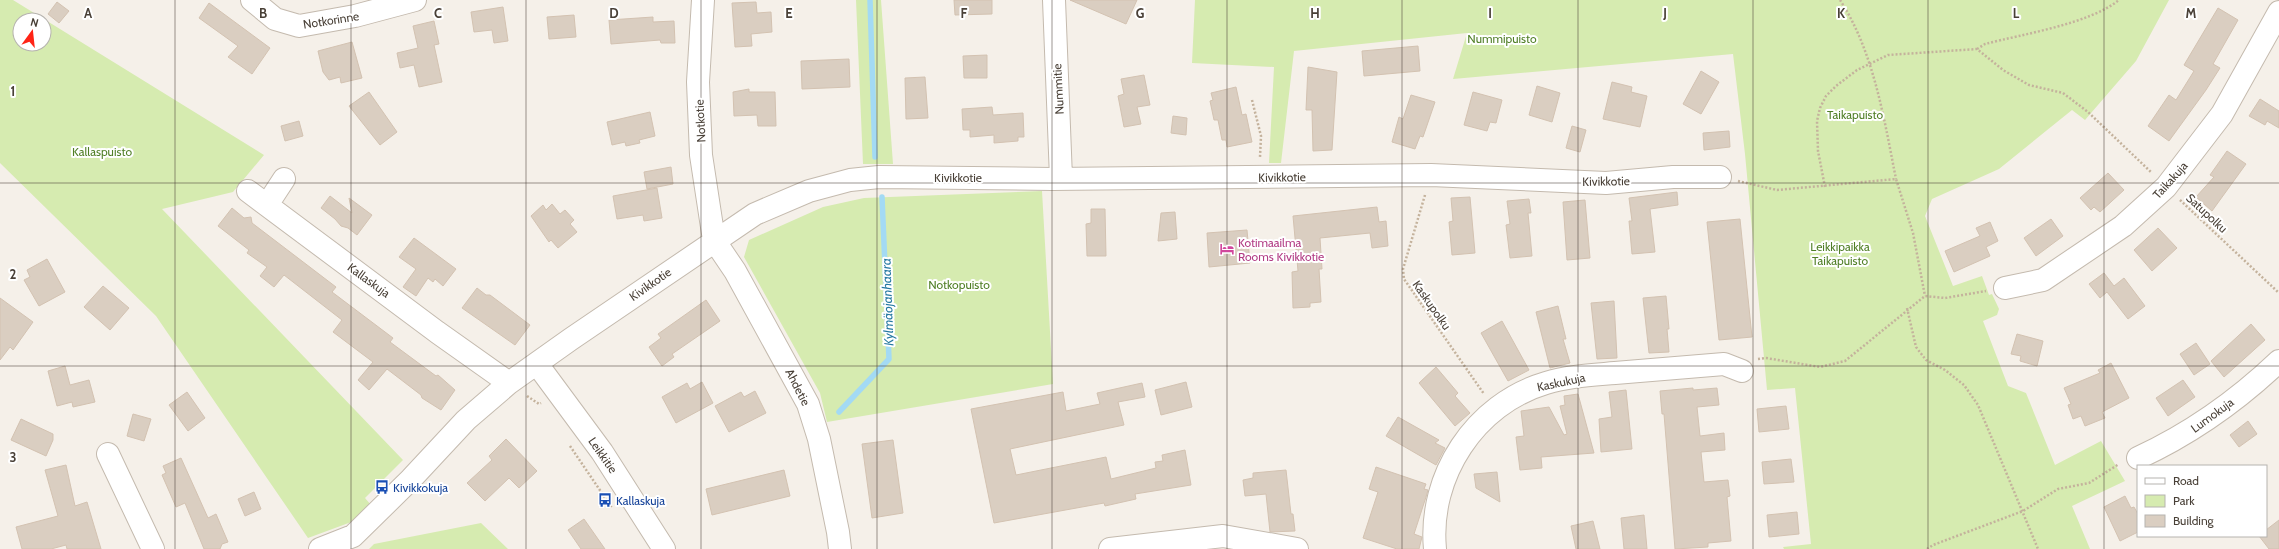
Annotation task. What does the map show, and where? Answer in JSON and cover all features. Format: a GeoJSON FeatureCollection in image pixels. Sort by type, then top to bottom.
{"type":"FeatureCollection","features":[{"type":"Feature","properties":{"kind":"street","name":"Notkorinne"},"geometry":{"type":"LineString","coordinates":[[252,0],[274,18],[299,26],[355,16],[415,0]]}},
{"type":"Feature","properties":{"kind":"street","name":"Notkotie"},"geometry":{"type":"LineString","coordinates":[[703,0],[698,82],[701,155],[714,240]]}},
{"type":"Feature","properties":{"kind":"street","name":"Nummitie"},"geometry":{"type":"LineString","coordinates":[[1054,0],[1061,178]]}},
{"type":"Feature","properties":{"kind":"street","name":"Taikakuja"},"geometry":{"type":"LineString","coordinates":[[2005,288],[2043,280],[2123,226],[2166,187],[2222,114],[2279,12]]}},
{"type":"Feature","properties":{"kind":"street","name":"Kivikkotie"},"geometry":{"type":"LineString","coordinates":[[320,549],[353,536],[368,523],[466,420],[516,390],[537,364],[714,240],[755,214],[809,191],[850,180],[879,177],[1061,178],[1431,175],[1606,183],[1673,177],[1720,177]]}},
{"type":"Feature","properties":{"kind":"street"},"geometry":{"type":"LineString","coordinates":[[267,204],[284,179]]}},
{"type":"Feature","properties":{"kind":"street","name":"Kallaskuja"},"geometry":{"type":"LineString","coordinates":[[248,191],[516,390]]}},
{"type":"Feature","properties":{"kind":"street","name":"Ahdetie"},"geometry":{"type":"LineString","coordinates":[[714,240],[734,272],[808,404],[819,439],[838,532],[840,549]]}},
{"type":"Feature","properties":{"kind":"street","name":"Lumokuja"},"geometry":{"type":"LineString","coordinates":[[2128,461],[2191,431],[2242,393],[2279,362]]}},
{"type":"Feature","properties":{"kind":"street","name":"Leikkitie"},"geometry":{"type":"LineString","coordinates":[[537,364],[602,452],[664,549]]}},
{"type":"Feature","properties":{"kind":"street","name":"Kaskukuja"},"geometry":{"type":"LineString","coordinates":[[1435,549],[1434,533],[1437,504],[1448,471],[1465,441],[1495,409],[1525,391],[1546,382],[1583,376],[1733,368]]}},
{"type":"Feature","properties":{"kind":"street"},"geometry":{"type":"LineString","coordinates":[[108,454],[153,549]]}},
{"type":"Feature","properties":{"kind":"street"},"geometry":{"type":"LineString","coordinates":[[1110,549],[1135,548],[1223,536],[1297,549]]}},
{"type":"Feature","properties":{"kind":"path"},"geometry":{"type":"LineString","coordinates":[[1840,0],[1847,11],[1869,66],[1882,113],[1896,179],[1913,233],[1925,296]]}},
{"type":"Feature","properties":{"kind":"path"},"geometry":{"type":"LineString","coordinates":[[1825,186],[1818,151],[1817,121],[1820,108],[1826,96],[1836,86],[1857,70],[1869,66],[1888,55],[1977,49],[1984,44],[2063,24],[2104,10],[2119,0]]}},
{"type":"Feature","properties":{"kind":"path","name":"Satupolku"},"geometry":{"type":"LineString","coordinates":[[1977,49],[2010,74],[2030,85],[2063,93],[2088,112],[2279,293]]}},
{"type":"Feature","properties":{"kind":"path"},"geometry":{"type":"LineString","coordinates":[[1252,100],[1261,136],[1259,177]]}},
{"type":"Feature","properties":{"kind":"path","name":"Kaskupolku"},"geometry":{"type":"LineString","coordinates":[[1431,175],[1404,269],[1404,279],[1495,409]]}},
{"type":"Feature","properties":{"kind":"path"},"geometry":{"type":"LineString","coordinates":[[1720,177],[1777,190],[1896,179]]}},
{"type":"Feature","properties":{"kind":"path"},"geometry":{"type":"LineString","coordinates":[[1733,368],[1766,358],[1820,367],[1845,361],[1907,308],[1925,296],[1945,298],[2005,288]]}},
{"type":"Feature","properties":{"kind":"path"},"geometry":{"type":"LineString","coordinates":[[1907,308],[1916,347],[1926,360],[1945,370],[1964,385],[1978,405],[2038,549]]}},
{"type":"Feature","properties":{"kind":"path"},"geometry":{"type":"LineString","coordinates":[[516,390],[539,404],[544,410]]}},
{"type":"Feature","properties":{"kind":"path"},"geometry":{"type":"LineString","coordinates":[[539,404],[555,390]]}},
{"type":"Feature","properties":{"kind":"path"},"geometry":{"type":"LineString","coordinates":[[567,441],[613,510]]}},
{"type":"Feature","properties":{"kind":"path"},"geometry":{"type":"LineString","coordinates":[[1927,549],[1933,545],[2023,511],[2058,489],[2090,483],[2128,461]]}},
{"type":"Feature","properties":{"kind":"green space","name":"Kallaspuisto"},"geometry":{"type":"Polygon","coordinates":[[[0,0],[13,0],[32,12],[12,12],[12,52],[52,52],[52,24],[264,155],[233,192],[162,209],[403,460],[365,498],[371,505],[354,521],[308,538],[156,316],[0,163],[0,0]]]}},
{"type":"Feature","properties":{"kind":"green space"},"geometry":{"type":"Polygon","coordinates":[[[856,0],[881,0],[893,164],[863,164],[856,0]]]}},
{"type":"Feature","properties":{"kind":"green space","name":"Taikapuisto"},"geometry":{"type":"Polygon","coordinates":[[[1195,0],[2169,0],[2136,61],[2085,120],[2072,110],[1999,169],[1932,199],[1925,216],[1953,286],[1982,276],[1989,295],[1992,294],[1999,309],[1997,315],[1983,321],[2008,386],[2026,393],[2055,465],[2101,441],[2125,481],[2072,506],[2090,549],[1784,549],[1783,547],[1811,544],[1795,388],[1767,390],[1745,154],[1733,54],[1453,79],[1467,33],[1294,51],[1281,163],[1269,163],[1274,67],[1192,63],[1195,0]]]}},
{"type":"Feature","properties":{"kind":"green space","name":"Notkopuisto"},"geometry":{"type":"Polygon","coordinates":[[[1042,191],[1053,384],[827,422],[820,393],[744,257],[749,240],[823,207],[864,198],[1042,191]]]}},
{"type":"Feature","properties":{"kind":"green space"},"geometry":{"type":"Polygon","coordinates":[[[481,523],[508,549],[369,549],[374,544],[481,523]]]}},
{"type":"Feature","properties":{"kind":"building"},"geometry":{"type":"Polygon","coordinates":[[[954,0],[992,0],[992,14],[955,15],[954,0]]]}},
{"type":"Feature","properties":{"kind":"building"},"geometry":{"type":"Polygon","coordinates":[[[1070,0],[1137,0],[1126,24],[1070,0]]]}},
{"type":"Feature","properties":{"kind":"building"},"geometry":{"type":"Polygon","coordinates":[[[57,2],[69,11],[59,23],[52,17],[52,12],[50,12],[57,2]]]}},
{"type":"Feature","properties":{"kind":"building"},"geometry":{"type":"Polygon","coordinates":[[[756,2],[757,13],[771,12],[772,32],[751,34],[752,46],[735,47],[732,3],[756,2]]]}},
{"type":"Feature","properties":{"kind":"building"},"geometry":{"type":"Polygon","coordinates":[[[209,3],[270,48],[252,74],[228,57],[238,46],[199,18],[209,3]]]}},
{"type":"Feature","properties":{"kind":"building"},"geometry":{"type":"Polygon","coordinates":[[[503,7],[508,41],[494,43],[492,30],[474,32],[471,12],[503,7]]]}},
{"type":"Feature","properties":{"kind":"building"},"geometry":{"type":"Polygon","coordinates":[[[2218,8],[2238,20],[2213,64],[2220,68],[2169,141],[2148,126],[2169,95],[2176,100],[2194,71],[2184,65],[2218,8]]]}},
{"type":"Feature","properties":{"kind":"building"},"geometry":{"type":"Polygon","coordinates":[[[574,15],[576,37],[549,39],[547,17],[574,15]]]}},
{"type":"Feature","properties":{"kind":"building"},"geometry":{"type":"Polygon","coordinates":[[[653,17],[653,22],[674,21],[675,43],[661,43],[660,40],[611,44],[609,20],[653,17]]]}},
{"type":"Feature","properties":{"kind":"building"},"geometry":{"type":"Polygon","coordinates":[[[434,21],[439,44],[434,45],[442,82],[419,87],[414,65],[400,68],[397,53],[418,48],[413,26],[434,21]]]}},
{"type":"Feature","properties":{"kind":"building"},"geometry":{"type":"Polygon","coordinates":[[[352,42],[362,78],[341,83],[340,77],[329,80],[323,72],[318,51],[352,42]]]}},
{"type":"Feature","properties":{"kind":"building"},"geometry":{"type":"Polygon","coordinates":[[[1418,46],[1420,71],[1364,76],[1362,51],[1418,46]]]}},
{"type":"Feature","properties":{"kind":"building"},"geometry":{"type":"Polygon","coordinates":[[[987,55],[987,78],[964,78],[963,56],[987,55]]]}},
{"type":"Feature","properties":{"kind":"building"},"geometry":{"type":"Polygon","coordinates":[[[849,59],[850,87],[802,89],[801,61],[849,59]]]}},
{"type":"Feature","properties":{"kind":"building"},"geometry":{"type":"Polygon","coordinates":[[[1308,67],[1337,72],[1332,150],[1313,151],[1312,110],[1306,110],[1308,67]]]}},
{"type":"Feature","properties":{"kind":"building"},"geometry":{"type":"Polygon","coordinates":[[[1701,71],[1719,82],[1701,114],[1683,104],[1701,71]]]}},
{"type":"Feature","properties":{"kind":"building"},"geometry":{"type":"Polygon","coordinates":[[[1144,75],[1150,105],[1137,107],[1141,124],[1124,127],[1118,96],[1124,94],[1121,79],[1144,75]]]}},
{"type":"Feature","properties":{"kind":"building"},"geometry":{"type":"Polygon","coordinates":[[[925,77],[928,118],[906,119],[905,78],[925,77]]]}},
{"type":"Feature","properties":{"kind":"building"},"geometry":{"type":"Polygon","coordinates":[[[1612,82],[1632,87],[1631,92],[1647,96],[1640,127],[1603,119],[1612,82]]]}},
{"type":"Feature","properties":{"kind":"building"},"geometry":{"type":"Polygon","coordinates":[[[1537,86],[1560,93],[1552,122],[1529,115],[1537,86]]]}},
{"type":"Feature","properties":{"kind":"building"},"geometry":{"type":"Polygon","coordinates":[[[1236,87],[1242,115],[1246,114],[1252,142],[1227,147],[1226,140],[1222,140],[1218,120],[1214,120],[1210,101],[1213,100],[1211,93],[1236,87]]]}},
{"type":"Feature","properties":{"kind":"building"},"geometry":{"type":"Polygon","coordinates":[[[749,89],[749,92],[775,92],[776,126],[758,126],[757,115],[734,116],[733,92],[749,89]]]}},
{"type":"Feature","properties":{"kind":"building"},"geometry":{"type":"Polygon","coordinates":[[[369,92],[397,132],[380,145],[349,106],[369,92]]]}},
{"type":"Feature","properties":{"kind":"building"},"geometry":{"type":"Polygon","coordinates":[[[1473,92],[1502,100],[1496,123],[1490,122],[1487,131],[1464,125],[1473,92]]]}},
{"type":"Feature","properties":{"kind":"building"},"geometry":{"type":"Polygon","coordinates":[[[1411,95],[1435,102],[1423,137],[1420,136],[1415,149],[1392,142],[1399,117],[1403,119],[1411,95]]]}},
{"type":"Feature","properties":{"kind":"building"},"geometry":{"type":"Polygon","coordinates":[[[2260,99],[2279,111],[2279,128],[2267,121],[2265,125],[2249,116],[2260,99]]]}},
{"type":"Feature","properties":{"kind":"building"},"geometry":{"type":"Polygon","coordinates":[[[992,107],[993,115],[1023,113],[1024,137],[1018,137],[1018,141],[994,143],[994,135],[970,137],[970,130],[963,130],[962,109],[992,107]]]}},
{"type":"Feature","properties":{"kind":"building"},"geometry":{"type":"Polygon","coordinates":[[[650,112],[655,136],[639,140],[640,143],[626,146],[625,142],[612,145],[607,122],[650,112]]]}},
{"type":"Feature","properties":{"kind":"building"},"geometry":{"type":"Polygon","coordinates":[[[1173,116],[1187,118],[1186,135],[1171,133],[1173,116]]]}},
{"type":"Feature","properties":{"kind":"building"},"geometry":{"type":"Polygon","coordinates":[[[299,121],[303,136],[285,141],[281,126],[299,121]]]}},
{"type":"Feature","properties":{"kind":"building"},"geometry":{"type":"Polygon","coordinates":[[[1572,126],[1586,130],[1580,152],[1566,148],[1572,126]]]}},
{"type":"Feature","properties":{"kind":"building"},"geometry":{"type":"Polygon","coordinates":[[[1729,131],[1730,147],[1704,150],[1703,133],[1729,131]]]}},
{"type":"Feature","properties":{"kind":"building"},"geometry":{"type":"Polygon","coordinates":[[[2227,151],[2246,164],[2212,211],[2196,197],[2214,177],[2210,175],[2227,151]]]}},
{"type":"Feature","properties":{"kind":"building"},"geometry":{"type":"Polygon","coordinates":[[[671,167],[673,184],[647,189],[644,172],[671,167]]]}},
{"type":"Feature","properties":{"kind":"building"},"geometry":{"type":"Polygon","coordinates":[[[2108,173],[2124,190],[2100,212],[2094,207],[2091,210],[2080,198],[2108,173]]]}},
{"type":"Feature","properties":{"kind":"building"},"geometry":{"type":"Polygon","coordinates":[[[657,188],[662,218],[644,221],[643,215],[617,219],[613,196],[657,188]]]}},
{"type":"Feature","properties":{"kind":"building"},"geometry":{"type":"Polygon","coordinates":[[[1677,192],[1678,205],[1650,209],[1655,252],[1632,254],[1629,221],[1632,221],[1629,198],[1677,192]]]}},
{"type":"Feature","properties":{"kind":"building"},"geometry":{"type":"Polygon","coordinates":[[[330,196],[352,213],[349,198],[372,215],[357,235],[348,228],[341,226],[321,208],[330,196]]]}},
{"type":"Feature","properties":{"kind":"building"},"geometry":{"type":"Polygon","coordinates":[[[1470,197],[1475,253],[1452,255],[1449,222],[1453,221],[1451,198],[1470,197]]]}},
{"type":"Feature","properties":{"kind":"building"},"geometry":{"type":"Polygon","coordinates":[[[1529,199],[1531,213],[1528,213],[1532,256],[1510,258],[1506,225],[1510,224],[1507,201],[1529,199]]]}},
{"type":"Feature","properties":{"kind":"building"},"geometry":{"type":"Polygon","coordinates":[[[1585,200],[1590,258],[1567,260],[1563,202],[1585,200]]]}},
{"type":"Feature","properties":{"kind":"building"},"geometry":{"type":"Polygon","coordinates":[[[552,204],[560,214],[565,210],[574,220],[570,224],[577,232],[558,248],[551,240],[549,242],[531,216],[543,205],[546,210],[552,204]]]}},
{"type":"Feature","properties":{"kind":"building"},"geometry":{"type":"Polygon","coordinates":[[[1377,207],[1379,222],[1386,221],[1388,246],[1372,248],[1370,233],[1320,238],[1322,269],[1319,269],[1321,302],[1310,303],[1310,307],[1293,308],[1292,272],[1298,271],[1293,216],[1377,207]]]}},
{"type":"Feature","properties":{"kind":"building"},"geometry":{"type":"Polygon","coordinates":[[[232,208],[244,218],[251,217],[252,223],[336,287],[332,292],[393,338],[390,342],[436,376],[438,375],[455,390],[441,410],[422,398],[421,395],[387,369],[369,390],[358,380],[373,362],[333,332],[342,320],[284,275],[274,287],[260,276],[267,267],[247,253],[249,250],[218,226],[232,208]]]}},
{"type":"Feature","properties":{"kind":"building"},"geometry":{"type":"Polygon","coordinates":[[[1091,209],[1105,209],[1106,256],[1087,256],[1086,224],[1091,223],[1091,209]]]}},
{"type":"Feature","properties":{"kind":"building"},"geometry":{"type":"Polygon","coordinates":[[[1175,212],[1177,239],[1158,241],[1161,213],[1175,212]]]}},
{"type":"Feature","properties":{"kind":"building"},"geometry":{"type":"Polygon","coordinates":[[[1740,219],[1752,337],[1719,340],[1707,222],[1740,219]]]}},
{"type":"Feature","properties":{"kind":"building"},"geometry":{"type":"Polygon","coordinates":[[[2051,219],[2063,236],[2036,256],[2024,238],[2051,219]]]}},
{"type":"Feature","properties":{"kind":"building"},"geometry":{"type":"Polygon","coordinates":[[[1990,222],[1998,241],[1986,247],[1990,256],[1954,272],[1945,251],[1980,236],[1976,228],[1990,222]]]}},
{"type":"Feature","properties":{"kind":"building"},"geometry":{"type":"Polygon","coordinates":[[[2158,228],[2177,248],[2152,271],[2134,250],[2158,228]]]}},
{"type":"Feature","properties":{"kind":"building"},"geometry":{"type":"Polygon","coordinates":[[[1247,230],[1250,263],[1209,267],[1207,233],[1247,230]]]}},
{"type":"Feature","properties":{"kind":"building"},"geometry":{"type":"Polygon","coordinates":[[[414,238],[456,269],[443,286],[435,279],[433,282],[428,278],[416,296],[403,287],[416,269],[399,257],[414,238]]]}},
{"type":"Feature","properties":{"kind":"building"},"geometry":{"type":"Polygon","coordinates":[[[47,259],[65,292],[39,306],[24,280],[30,277],[27,270],[47,259]]]}},
{"type":"Feature","properties":{"kind":"building"},"geometry":{"type":"Polygon","coordinates":[[[2104,273],[2114,286],[2124,278],[2145,306],[2128,319],[2107,292],[2100,298],[2089,284],[2104,273]]]}},
{"type":"Feature","properties":{"kind":"building"},"geometry":{"type":"Polygon","coordinates":[[[103,286],[129,308],[110,330],[84,307],[103,286]]]}},
{"type":"Feature","properties":{"kind":"building"},"geometry":{"type":"Polygon","coordinates":[[[477,288],[486,295],[490,295],[530,325],[515,345],[462,308],[477,288]]]}},
{"type":"Feature","properties":{"kind":"building"},"geometry":{"type":"Polygon","coordinates":[[[1666,296],[1669,329],[1667,329],[1669,352],[1649,353],[1643,298],[1666,296]]]}},
{"type":"Feature","properties":{"kind":"building"},"geometry":{"type":"Polygon","coordinates":[[[0,298],[33,322],[13,350],[10,347],[0,360],[0,298]]]}},
{"type":"Feature","properties":{"kind":"building"},"geometry":{"type":"Polygon","coordinates":[[[706,300],[720,321],[672,354],[674,357],[662,366],[649,347],[661,338],[658,334],[706,300]]]}},
{"type":"Feature","properties":{"kind":"building"},"geometry":{"type":"Polygon","coordinates":[[[1614,301],[1617,358],[1597,359],[1591,303],[1614,301]]]}},
{"type":"Feature","properties":{"kind":"building"},"geometry":{"type":"Polygon","coordinates":[[[1558,306],[1566,339],[1563,339],[1570,363],[1550,368],[1536,312],[1558,306]]]}},
{"type":"Feature","properties":{"kind":"building"},"geometry":{"type":"Polygon","coordinates":[[[1502,321],[1529,370],[1508,381],[1481,333],[1502,321]]]}},
{"type":"Feature","properties":{"kind":"building"},"geometry":{"type":"Polygon","coordinates":[[[2251,324],[2265,340],[2224,377],[2211,361],[2251,324]]]}},
{"type":"Feature","properties":{"kind":"building"},"geometry":{"type":"Polygon","coordinates":[[[2017,334],[2043,341],[2037,366],[2020,361],[2021,356],[2011,354],[2017,334]]]}},
{"type":"Feature","properties":{"kind":"building"},"geometry":{"type":"Polygon","coordinates":[[[2196,343],[2210,364],[2194,375],[2180,354],[2196,343]]]}},
{"type":"Feature","properties":{"kind":"building"},"geometry":{"type":"Polygon","coordinates":[[[2111,363],[2129,398],[2102,412],[2105,418],[2085,426],[2081,416],[2073,419],[2068,405],[2071,404],[2064,388],[2100,373],[2098,370],[2111,363]]]}},
{"type":"Feature","properties":{"kind":"building"},"geometry":{"type":"Polygon","coordinates":[[[65,366],[70,385],[89,380],[95,402],[73,407],[72,402],[57,406],[48,371],[65,366]]]}},
{"type":"Feature","properties":{"kind":"building"},"geometry":{"type":"Polygon","coordinates":[[[1436,367],[1458,393],[1455,396],[1470,413],[1455,426],[1419,383],[1436,367]]]}},
{"type":"Feature","properties":{"kind":"building"},"geometry":{"type":"Polygon","coordinates":[[[2183,380],[2195,397],[2168,416],[2156,398],[2183,380]]]}},
{"type":"Feature","properties":{"kind":"building"},"geometry":{"type":"Polygon","coordinates":[[[702,382],[713,403],[676,423],[662,397],[687,383],[690,389],[702,382]]]}},
{"type":"Feature","properties":{"kind":"building"},"geometry":{"type":"Polygon","coordinates":[[[1186,382],[1192,407],[1161,415],[1155,390],[1186,382]]]}},
{"type":"Feature","properties":{"kind":"building"},"geometry":{"type":"Polygon","coordinates":[[[1142,383],[1145,397],[1118,402],[1124,425],[1010,449],[1016,475],[1106,457],[1111,479],[1156,468],[1155,462],[1163,461],[1162,455],[1185,450],[1191,485],[1135,494],[1136,499],[1105,506],[1104,503],[994,523],[971,409],[1063,392],[1066,411],[1100,404],[1097,393],[1142,383]]]}},
{"type":"Feature","properties":{"kind":"building"},"geometry":{"type":"Polygon","coordinates":[[[1693,388],[1693,390],[1717,388],[1719,405],[1697,407],[1700,436],[1724,433],[1725,450],[1701,452],[1704,482],[1728,480],[1730,496],[1727,497],[1731,541],[1708,543],[1708,547],[1675,549],[1664,414],[1662,414],[1660,391],[1693,388]]]}},
{"type":"Feature","properties":{"kind":"building"},"geometry":{"type":"Polygon","coordinates":[[[1626,390],[1632,449],[1601,452],[1599,419],[1612,417],[1609,392],[1626,390]]]}},
{"type":"Feature","properties":{"kind":"building"},"geometry":{"type":"Polygon","coordinates":[[[755,391],[766,413],[729,432],[715,406],[741,392],[744,397],[755,391]]]}},
{"type":"Feature","properties":{"kind":"building"},"geometry":{"type":"Polygon","coordinates":[[[187,392],[205,418],[188,431],[169,405],[187,392]]]}},
{"type":"Feature","properties":{"kind":"building"},"geometry":{"type":"Polygon","coordinates":[[[1578,394],[1594,453],[1541,457],[1542,468],[1520,470],[1516,437],[1524,436],[1521,411],[1549,407],[1564,435],[1567,434],[1560,406],[1565,405],[1564,396],[1578,394]]]}},
{"type":"Feature","properties":{"kind":"building"},"geometry":{"type":"Polygon","coordinates":[[[1786,406],[1789,429],[1759,432],[1757,409],[1786,406]]]}},
{"type":"Feature","properties":{"kind":"building"},"geometry":{"type":"Polygon","coordinates":[[[133,414],[151,419],[144,441],[127,436],[133,414]]]}},
{"type":"Feature","properties":{"kind":"building"},"geometry":{"type":"Polygon","coordinates":[[[1398,417],[1439,440],[1435,443],[1445,448],[1436,465],[1386,436],[1398,417]]]}},
{"type":"Feature","properties":{"kind":"building"},"geometry":{"type":"Polygon","coordinates":[[[21,419],[53,434],[53,440],[46,456],[11,440],[21,419]]]}},
{"type":"Feature","properties":{"kind":"building"},"geometry":{"type":"Polygon","coordinates":[[[2248,421],[2257,434],[2239,447],[2230,435],[2248,421]]]}},
{"type":"Feature","properties":{"kind":"building"},"geometry":{"type":"Polygon","coordinates":[[[506,439],[537,471],[519,488],[509,478],[485,501],[467,483],[492,460],[489,456],[506,439]]]}},
{"type":"Feature","properties":{"kind":"building"},"geometry":{"type":"Polygon","coordinates":[[[893,440],[903,513],[872,518],[862,444],[893,440]]]}},
{"type":"Feature","properties":{"kind":"building"},"geometry":{"type":"Polygon","coordinates":[[[181,458],[208,518],[216,514],[228,542],[222,544],[220,549],[204,549],[185,503],[176,507],[162,475],[166,473],[163,466],[181,458]]]}},
{"type":"Feature","properties":{"kind":"building"},"geometry":{"type":"Polygon","coordinates":[[[1791,459],[1794,482],[1764,484],[1762,462],[1791,459]]]}},
{"type":"Feature","properties":{"kind":"building"},"geometry":{"type":"Polygon","coordinates":[[[66,465],[75,506],[87,502],[101,549],[67,549],[66,545],[51,549],[22,549],[16,527],[58,516],[45,470],[66,465]]]}},
{"type":"Feature","properties":{"kind":"building"},"geometry":{"type":"Polygon","coordinates":[[[1376,467],[1426,484],[1424,489],[1428,490],[1414,534],[1422,537],[1419,549],[1397,549],[1363,538],[1378,492],[1369,489],[1376,467]]]}},
{"type":"Feature","properties":{"kind":"building"},"geometry":{"type":"Polygon","coordinates":[[[784,470],[790,496],[712,515],[706,489],[784,470]]]}},
{"type":"Feature","properties":{"kind":"building"},"geometry":{"type":"Polygon","coordinates":[[[1286,470],[1291,514],[1293,514],[1295,531],[1270,532],[1266,494],[1245,496],[1243,480],[1253,478],[1253,473],[1286,470]]]}},
{"type":"Feature","properties":{"kind":"building"},"geometry":{"type":"Polygon","coordinates":[[[1497,472],[1500,502],[1476,488],[1474,474],[1497,472]]]}},
{"type":"Feature","properties":{"kind":"building"},"geometry":{"type":"Polygon","coordinates":[[[254,492],[261,509],[245,516],[238,499],[254,492]]]}},
{"type":"Feature","properties":{"kind":"building"},"geometry":{"type":"Polygon","coordinates":[[[2125,496],[2131,508],[2134,507],[2137,512],[2137,532],[2120,541],[2104,507],[2125,496]]]}},
{"type":"Feature","properties":{"kind":"building"},"geometry":{"type":"Polygon","coordinates":[[[1797,512],[1799,534],[1769,537],[1767,515],[1797,512]]]}},
{"type":"Feature","properties":{"kind":"building"},"geometry":{"type":"Polygon","coordinates":[[[1644,515],[1647,549],[1624,549],[1621,518],[1644,515]]]}},
{"type":"Feature","properties":{"kind":"building"},"geometry":{"type":"Polygon","coordinates":[[[584,519],[605,549],[581,549],[568,530],[584,519]]]}},
{"type":"Feature","properties":{"kind":"building"},"geometry":{"type":"Polygon","coordinates":[[[2279,520],[2279,549],[2269,549],[2260,537],[2267,537],[2267,529],[2279,520]]]}},
{"type":"Feature","properties":{"kind":"building"},"geometry":{"type":"Polygon","coordinates":[[[1593,521],[1600,549],[1576,549],[1571,526],[1593,521]]]}},
{"type":"Feature","properties":{"kind":"waterway","name":"Kylmäojanhaara"},"geometry":{"type":"LineString","coordinates":[[870,0],[875,157]]}},
{"type":"Feature","properties":{"kind":"waterway","name":"Kylmäojanhaara"},"geometry":{"type":"LineString","coordinates":[[839,412],[889,359],[882,197]]}},
{"type":"Feature","properties":{"kind":"place","name":"Kotimaailma Rooms Kivikkotie"},"geometry":{"type":"Point","coordinates":[1227,249]}},
{"type":"Feature","properties":{"kind":"place","name":"Kivikkokuja"},"geometry":{"type":"Point","coordinates":[382,487]}},
{"type":"Feature","properties":{"kind":"place","name":"Kallaskuja"},"geometry":{"type":"Point","coordinates":[605,500]}},
{"type":"Feature","properties":{"kind":"park label","name":"Nummipuisto"},"geometry":{"type":"Point","coordinates":[1502,38]}},
{"type":"Feature","properties":{"kind":"park label","name":"Leikkipaikka Taikapuisto"},"geometry":{"type":"Point","coordinates":[1840,253]}}]}
